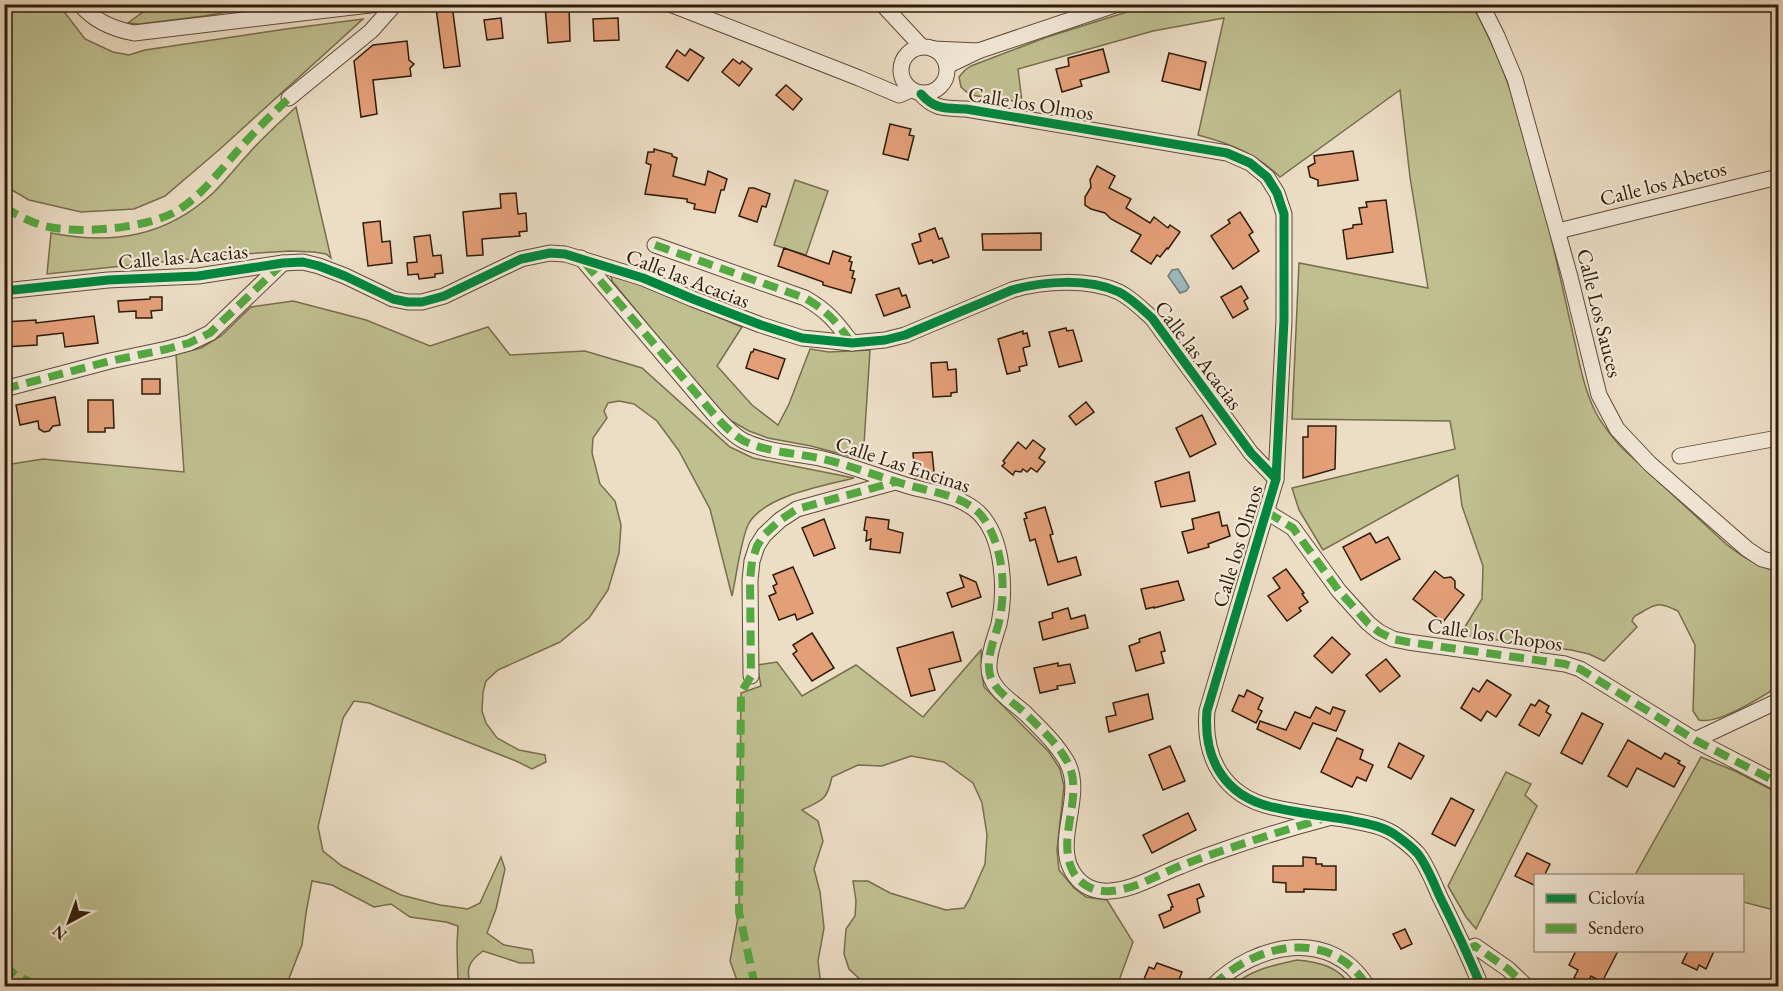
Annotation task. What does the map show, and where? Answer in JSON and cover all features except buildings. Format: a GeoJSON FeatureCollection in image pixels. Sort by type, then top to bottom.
{"type":"FeatureCollection","features":[{"type":"Feature","properties":{"kind":"street"},"geometry":{"type":"LineString","coordinates":[[80,4],[87,13],[115,30],[134,33],[378,4]]}},
{"type":"Feature","properties":{"kind":"street"},"geometry":{"type":"LineString","coordinates":[[289,98],[371,31],[395,4]]}},
{"type":"Feature","properties":{"kind":"street"},"geometry":{"type":"LineString","coordinates":[[670,4],[859,78],[910,93],[935,106]]}},
{"type":"Feature","properties":{"kind":"street"},"geometry":{"type":"LineString","coordinates":[[882,4],[922,50]]}},
{"type":"Feature","properties":{"kind":"street","name":"Calle los Olmos"},"geometry":{"type":"LineString","coordinates":[[966,109],[948,91],[946,74],[978,51],[1118,4]]}},
{"type":"Feature","properties":{"kind":"street","name":"Calle Los Sauces"},"geometry":{"type":"LineString","coordinates":[[1481,4],[1515,79],[1558,231],[1599,395],[1617,429],[1676,488],[1747,549],[1762,559],[1779,563]]}},
{"type":"Feature","properties":{"kind":"street"},"geometry":{"type":"LineString","coordinates":[[922,50],[940,53],[946,74],[939,88],[931,93],[910,93],[902,77],[903,60],[922,50]]}},
{"type":"Feature","properties":{"kind":"street","name":"Calle los Olmos"},"geometry":{"type":"LineString","coordinates":[[922,50],[978,51]]}},
{"type":"Feature","properties":{"kind":"street"},"geometry":{"type":"LineString","coordinates":[[859,78],[888,78],[901,69]]}},
{"type":"Feature","properties":{"kind":"street","name":"Calle los Olmos"},"geometry":{"type":"LineString","coordinates":[[910,93],[912,101],[935,106],[966,109],[1227,153],[1250,163],[1267,177],[1284,214],[1284,320],[1276,479],[1207,711],[1207,741],[1217,767],[1226,781],[1237,791],[1271,807],[1374,826],[1394,833],[1408,844],[1418,855],[1429,874],[1466,950],[1481,987]]}},
{"type":"Feature","properties":{"kind":"street","name":"Calle los Abetos"},"geometry":{"type":"LineString","coordinates":[[1558,231],[1779,177]]}},
{"type":"Feature","properties":{"kind":"street"},"geometry":{"type":"LineString","coordinates":[[655,245],[805,298],[828,313],[852,343]]}},
{"type":"Feature","properties":{"kind":"street","name":"Calle las Acacias"},"geometry":{"type":"LineString","coordinates":[[4,291],[108,280],[198,276],[303,262],[319,266],[393,299],[422,302],[444,296],[521,259],[550,253],[581,258],[643,278],[761,325],[802,338],[852,343],[885,340],[905,334],[1025,286],[1068,282],[1091,284],[1118,292],[1137,304],[1152,318],[1251,453],[1276,479]]}},
{"type":"Feature","properties":{"kind":"street","name":"Calle Las Encinas"},"geometry":{"type":"LineString","coordinates":[[581,258],[717,418],[742,440],[760,447],[820,458],[965,502],[980,514],[991,532],[1003,577],[1003,597],[991,649],[989,675],[996,686],[1027,714],[1056,747],[1069,766],[1073,780],[1066,853],[1071,870],[1080,882],[1090,889],[1115,891],[1226,849],[1331,817]]}},
{"type":"Feature","properties":{"kind":"street"},"geometry":{"type":"LineString","coordinates":[[4,389],[110,361],[167,349],[210,333],[283,263]]}},
{"type":"Feature","properties":{"kind":"street"},"geometry":{"type":"LineString","coordinates":[[1680,456],[1779,438]]}},
{"type":"Feature","properties":{"kind":"street"},"geometry":{"type":"LineString","coordinates":[[751,676],[750,580],[752,561],[764,535],[780,520],[797,509],[895,482]]}},
{"type":"Feature","properties":{"kind":"street","name":"Calle los Chopos"},"geometry":{"type":"LineString","coordinates":[[1267,512],[1293,528],[1339,591],[1379,632],[1393,639],[1408,642],[1565,664],[1580,669],[1695,740],[1779,783]]}},
{"type":"Feature","properties":{"kind":"street"},"geometry":{"type":"LineString","coordinates":[[1695,740],[1779,701]]}},
{"type":"Feature","properties":{"kind":"street"},"geometry":{"type":"LineString","coordinates":[[1466,950],[1475,946],[1508,969],[1526,987]]}},
{"type":"Feature","properties":{"kind":"street"},"geometry":{"type":"LineString","coordinates":[[1213,987],[1227,973],[1242,963],[1263,954],[1293,948],[1312,948],[1340,957],[1353,968],[1366,987]]}},
{"type":"Feature","properties":{"kind":"green space"},"geometry":{"type":"Polygon","coordinates":[[[5,4],[59,5],[85,39],[113,52],[129,55],[145,50],[363,19],[165,196],[134,209],[81,212],[29,200],[5,186],[5,4]]]}},
{"type":"Feature","properties":{"kind":"green space"},"geometry":{"type":"Polygon","coordinates":[[[154,4],[267,5],[204,16],[139,24],[128,23],[154,4]]]}},
{"type":"Feature","properties":{"kind":"green space"},"geometry":{"type":"Polygon","coordinates":[[[1149,5],[1472,5],[1500,63],[1522,124],[1547,219],[1581,370],[1592,405],[1601,422],[1620,446],[1726,544],[1750,561],[1778,571],[1778,687],[1728,714],[1699,720],[1693,711],[1695,645],[1678,611],[1663,605],[1652,606],[1635,616],[1632,621],[1637,627],[1604,661],[1589,654],[1571,650],[1460,635],[1482,599],[1483,566],[1462,506],[1458,475],[1323,550],[1299,510],[1292,488],[1455,449],[1450,421],[1292,419],[1299,263],[1428,288],[1410,177],[1400,90],[1280,177],[1242,150],[1198,135],[1224,18],[1153,31],[1018,69],[1022,102],[970,95],[961,87],[959,77],[971,66],[1047,37],[1149,5]]]}},
{"type":"Feature","properties":{"kind":"green space"},"geometry":{"type":"Polygon","coordinates":[[[296,107],[331,258],[326,254],[290,251],[228,255],[47,274],[51,233],[74,237],[117,237],[157,228],[176,219],[195,208],[213,193],[261,140],[296,107]]]}},
{"type":"Feature","properties":{"kind":"green space"},"geometry":{"type":"Polygon","coordinates":[[[795,180],[828,191],[806,255],[774,245],[795,180]]]}},
{"type":"Feature","properties":{"kind":"green space"},"geometry":{"type":"Polygon","coordinates":[[[614,274],[742,327],[717,366],[752,405],[778,425],[789,404],[810,349],[829,352],[870,350],[863,460],[811,446],[768,438],[749,431],[728,419],[706,396],[612,281],[611,276],[614,274]]]}},
{"type":"Feature","properties":{"kind":"green space"},"geometry":{"type":"Polygon","coordinates":[[[293,301],[366,320],[430,346],[488,327],[510,355],[585,351],[642,368],[730,447],[753,458],[854,478],[797,493],[768,505],[757,513],[746,529],[732,596],[710,509],[679,451],[657,421],[634,404],[619,401],[608,403],[604,411],[607,418],[593,438],[592,453],[600,484],[615,501],[621,525],[619,553],[608,590],[589,618],[560,642],[498,670],[486,681],[483,692],[482,711],[486,723],[497,738],[519,750],[545,755],[546,762],[532,769],[369,703],[354,701],[343,718],[318,827],[323,851],[342,866],[401,895],[440,905],[468,909],[480,903],[501,857],[505,869],[496,909],[487,933],[504,945],[532,950],[534,963],[520,963],[483,951],[474,958],[468,970],[471,986],[458,986],[458,926],[410,917],[391,904],[374,907],[332,885],[312,881],[302,945],[286,986],[5,986],[5,465],[43,459],[184,472],[176,354],[201,348],[221,336],[251,307],[293,301]]]}},
{"type":"Feature","properties":{"kind":"green space"},"geometry":{"type":"Polygon","coordinates":[[[981,650],[984,687],[1049,752],[1060,769],[1064,786],[1057,850],[1059,870],[1074,888],[1086,897],[1107,900],[1133,942],[1117,986],[1056,986],[1043,982],[971,983],[961,980],[933,980],[926,986],[867,986],[849,969],[844,954],[846,929],[855,916],[856,901],[853,881],[868,881],[890,893],[946,910],[964,908],[985,864],[987,835],[982,803],[973,783],[944,762],[911,756],[882,766],[858,765],[832,777],[826,795],[815,804],[802,810],[818,821],[823,841],[814,869],[820,892],[824,928],[818,961],[821,986],[739,986],[730,961],[739,912],[741,693],[761,686],[757,665],[777,662],[802,696],[856,665],[923,717],[981,650]]]}},
{"type":"Feature","properties":{"kind":"green space"},"geometry":{"type":"Polygon","coordinates":[[[1701,757],[1778,793],[1778,911],[1744,902],[1744,874],[1636,874],[1701,757]]]}},
{"type":"Feature","properties":{"kind":"green space"},"geometry":{"type":"Polygon","coordinates":[[[1506,772],[1531,784],[1525,795],[1537,806],[1476,929],[1466,917],[1448,886],[1506,772]]]}},
{"type":"Feature","properties":{"kind":"green space"},"geometry":{"type":"Polygon","coordinates":[[[1297,960],[1327,966],[1340,974],[1350,986],[1233,986],[1255,972],[1297,960]]]}},
{"type":"Feature","properties":{"kind":"water"},"geometry":{"type":"Polygon","coordinates":[[[1178,269],[1189,287],[1180,293],[1168,276],[1172,270],[1178,269]]]}},
{"type":"Feature","properties":{"kind":"marked path"},"geometry":{"type":"LineString","coordinates":[[4,208],[38,224],[70,230],[131,226],[167,216],[197,196],[252,134],[289,98]]}},
{"type":"Feature","properties":{"kind":"marked path"},"geometry":{"type":"LineString","coordinates":[[655,245],[805,298],[831,318],[852,343]]}},
{"type":"Feature","properties":{"kind":"marked path"},"geometry":{"type":"LineString","coordinates":[[585,263],[726,428],[739,438],[762,448],[831,461],[951,497],[967,504],[981,515],[995,540],[1003,584],[1001,613],[989,657],[990,676],[998,689],[1049,738],[1068,763],[1073,788],[1067,841],[1068,854],[1073,872],[1084,884],[1103,891],[1124,889],[1202,858],[1322,819]]}},
{"type":"Feature","properties":{"kind":"marked path"},"geometry":{"type":"LineString","coordinates":[[4,389],[189,343],[210,333],[281,265]]}},
{"type":"Feature","properties":{"kind":"marked path"},"geometry":{"type":"LineString","coordinates":[[755,986],[739,912],[741,693],[751,676],[750,580],[752,561],[764,535],[780,520],[797,509],[895,482]]}},
{"type":"Feature","properties":{"kind":"marked path"},"geometry":{"type":"LineString","coordinates":[[1267,512],[1293,528],[1339,591],[1379,632],[1393,639],[1408,642],[1565,664],[1580,669],[1695,740],[1778,783]]}},
{"type":"Feature","properties":{"kind":"marked path"},"geometry":{"type":"LineString","coordinates":[[1466,950],[1475,946],[1508,969],[1526,986]]}},
{"type":"Feature","properties":{"kind":"marked path"},"geometry":{"type":"LineString","coordinates":[[1213,986],[1230,971],[1250,960],[1271,952],[1292,948],[1314,949],[1334,955],[1352,967],[1367,986]]}},
{"type":"Feature","properties":{"kind":"marked path"},"geometry":{"type":"LineString","coordinates":[[4,965],[17,976],[40,986]]}},
{"type":"Feature","properties":{"kind":"cycle path"},"geometry":{"type":"LineString","coordinates":[[921,94],[931,103],[941,107],[966,109],[1227,153],[1250,163],[1267,177],[1277,193],[1284,214],[1284,320],[1276,479],[1207,711],[1209,744],[1213,759],[1229,784],[1255,802],[1374,825],[1392,833],[1411,847],[1427,869],[1481,986]]}},
{"type":"Feature","properties":{"kind":"cycle path"},"geometry":{"type":"LineString","coordinates":[[4,291],[108,280],[198,276],[303,262],[345,276],[393,299],[422,302],[444,296],[521,259],[550,253],[565,254],[643,278],[761,325],[802,338],[852,343],[885,340],[905,335],[1024,287],[1066,282],[1094,285],[1123,294],[1152,318],[1251,453],[1276,479]]}}]}
